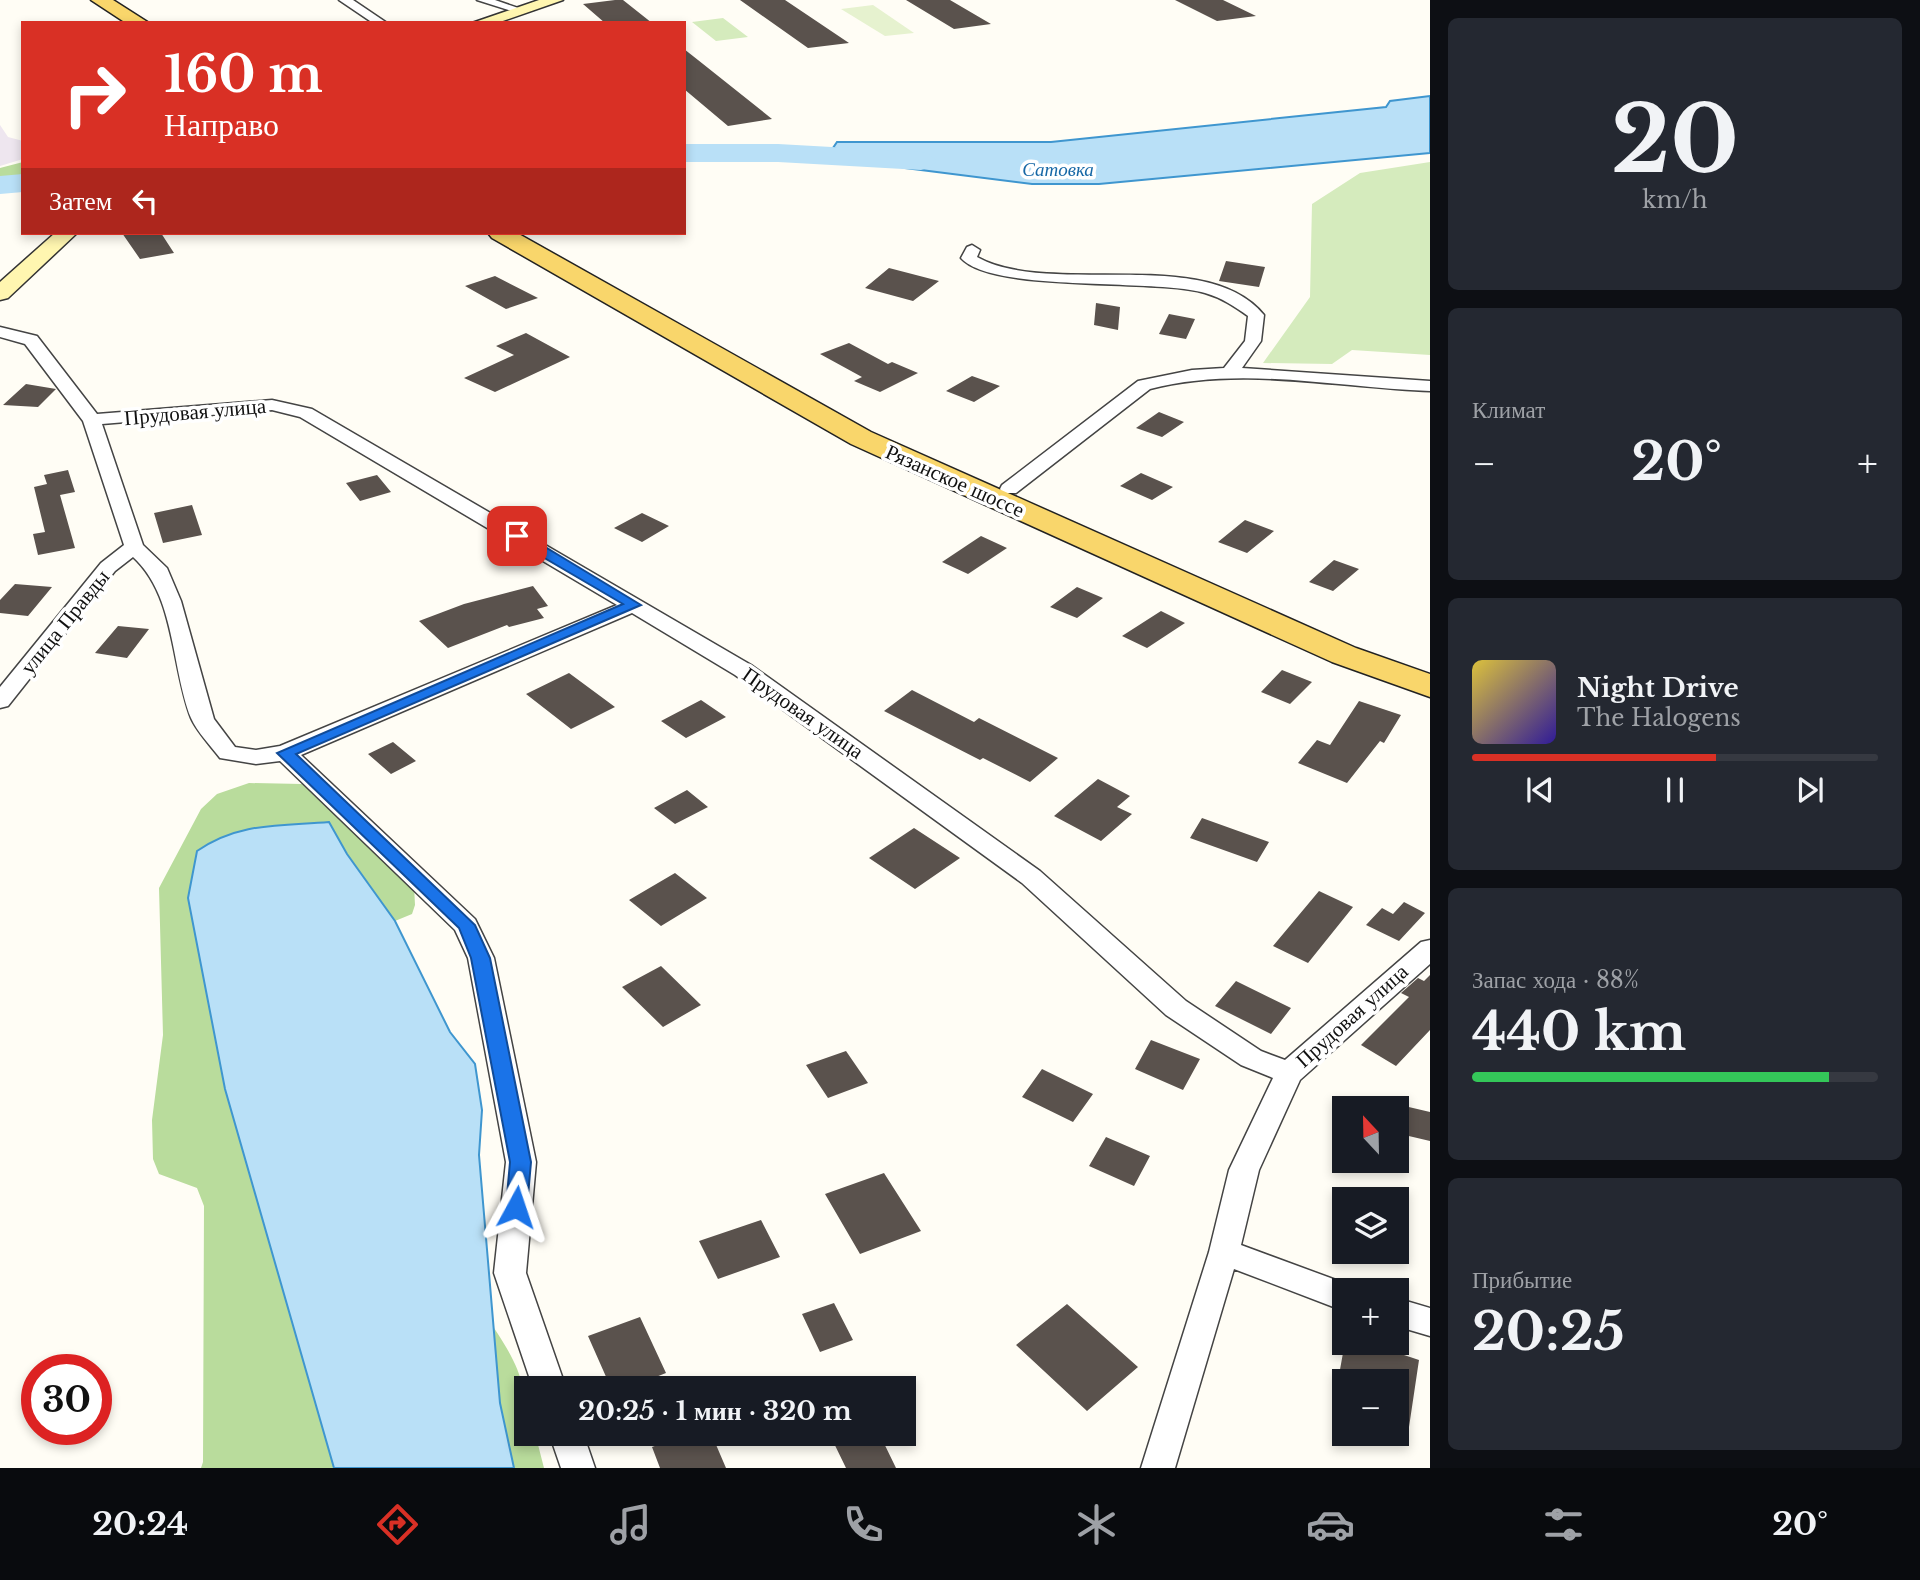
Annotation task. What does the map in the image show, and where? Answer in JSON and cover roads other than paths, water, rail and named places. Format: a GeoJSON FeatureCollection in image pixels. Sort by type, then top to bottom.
{"type":"FeatureCollection","features":[{"type":"Feature","properties":{"kind":"main road"},"geometry":{"type":"LineString","coordinates":[[487,21],[555,0]]}},
{"type":"Feature","properties":{"kind":"main road"},"geometry":{"type":"LineString","coordinates":[[93,3],[113,21]]}},
{"type":"Feature","properties":{"kind":"main road"},"geometry":{"type":"LineString","coordinates":[[93,3],[135,21]]}},
{"type":"Feature","properties":{"kind":"main road"},"geometry":{"type":"LineString","coordinates":[[0,293],[65,235]]}},
{"type":"Feature","properties":{"kind":"main road","name":"Рязанское шоссе"},"geometry":{"type":"LineString","coordinates":[[504,235],[861,438],[1344,655],[1430,686]]}},
{"type":"Feature","properties":{"kind":"main road","name":"Рязанское шоссе"},"geometry":{"type":"LineString","coordinates":[[534,235],[880,429],[1248,595],[1430,667]]}},
{"type":"Feature","properties":{"kind":"street"},"geometry":{"type":"LineString","coordinates":[[345,0],[378,21]]}},
{"type":"Feature","properties":{"kind":"street"},"geometry":{"type":"LineString","coordinates":[[483,0],[521,11]]}},
{"type":"Feature","properties":{"kind":"street"},"geometry":{"type":"LineString","coordinates":[[972,250],[969,258],[975,263],[1006,271],[1074,279],[1181,284],[1237,298],[1256,315],[1253,341],[1231,371]]}},
{"type":"Feature","properties":{"kind":"street","name":"Прудовая улица"},"geometry":{"type":"LineString","coordinates":[[0,332],[31,340],[92,421],[134,547],[157,568],[172,601],[204,720],[214,737],[228,752],[256,757],[285,753],[634,605]]}},
{"type":"Feature","properties":{"kind":"street"},"geometry":{"type":"LineString","coordinates":[[1009,489],[1144,385],[1164,379],[1231,371],[1430,386]]}},
{"type":"Feature","properties":{"kind":"street","name":"Прудовая улица"},"geometry":{"type":"LineString","coordinates":[[92,421],[272,405],[306,413],[743,670],[1031,877],[1176,1008],[1251,1058],[1289,1073],[1430,948]]}},
{"type":"Feature","properties":{"kind":"street","name":"улица Правды"},"geometry":{"type":"LineString","coordinates":[[0,701],[108,567],[134,547]]}},
{"type":"Feature","properties":{"kind":"street"},"geometry":{"type":"LineString","coordinates":[[285,753],[466,925],[481,958],[521,1162],[510,1273],[546,1376]]}},
{"type":"Feature","properties":{"kind":"street"},"geometry":{"type":"LineString","coordinates":[[1158,1468],[1224,1252],[1244,1170],[1289,1073]]}},
{"type":"Feature","properties":{"kind":"street"},"geometry":{"type":"LineString","coordinates":[[1224,1252],[1332,1292]]}},
{"type":"Feature","properties":{"kind":"street"},"geometry":{"type":"LineString","coordinates":[[1409,1316],[1430,1322]]}},
{"type":"Feature","properties":{"kind":"street"},"geometry":{"type":"LineString","coordinates":[[571,1446],[579,1468]]}},
{"type":"Feature","properties":{"kind":"water"},"geometry":{"type":"Polygon","coordinates":[[[1430,96],[1430,153],[1099,184],[1032,184],[905,168],[833,148],[837,142],[1051,142],[1386,107],[1390,101],[1430,96]]]}},
{"type":"Feature","properties":{"kind":"water"},"geometry":{"type":"Polygon","coordinates":[[[329,822],[347,854],[395,921],[450,1032],[475,1064],[482,1110],[479,1155],[500,1403],[514,1468],[334,1468],[225,1089],[188,898],[197,851],[244,830],[329,822]]]}},
{"type":"Feature","properties":{"kind":"waterway","name":"Сатовка"},"geometry":{"type":"LineString","coordinates":[[686,153],[778,153],[921,161]]}},
{"type":"Feature","properties":{"kind":"waterway","name":"Сатовка"},"geometry":{"type":"LineString","coordinates":[[0,185],[21,183]]}}]}
